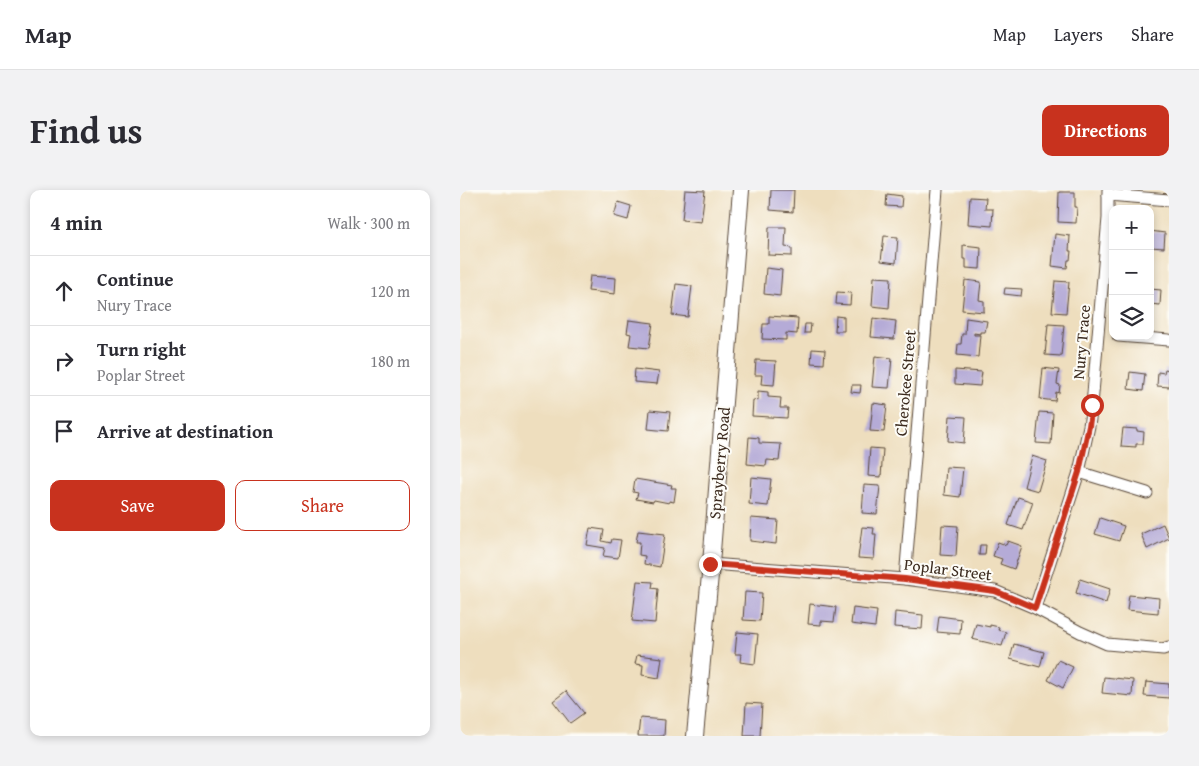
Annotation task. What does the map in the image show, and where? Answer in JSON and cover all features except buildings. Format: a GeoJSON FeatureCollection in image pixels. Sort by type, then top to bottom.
{"type":"FeatureCollection","features":[{"type":"Feature","properties":{"kind":"street","name":"Sprayberry Road"},"geometry":{"type":"LineString","coordinates":[[695,736],[741,190]]}},
{"type":"Feature","properties":{"kind":"street","name":"Cherokee Street"},"geometry":{"type":"LineString","coordinates":[[905,579],[937,190]]}},
{"type":"Feature","properties":{"kind":"street"},"geometry":{"type":"LineString","coordinates":[[1108,193],[1169,200]]}},
{"type":"Feature","properties":{"kind":"street","name":"Nury Trace"},"geometry":{"type":"LineString","coordinates":[[1035,608],[1079,472],[1089,426],[1108,218],[1108,193]]}},
{"type":"Feature","properties":{"kind":"street"},"geometry":{"type":"LineString","coordinates":[[1098,335],[1109,336]]}},
{"type":"Feature","properties":{"kind":"street"},"geometry":{"type":"LineString","coordinates":[[1154,339],[1169,340]]}},
{"type":"Feature","properties":{"kind":"street"},"geometry":{"type":"LineString","coordinates":[[1079,472],[1147,494]]}},
{"type":"Feature","properties":{"kind":"street","name":"Poplar Street"},"geometry":{"type":"LineString","coordinates":[[710,564],[905,579],[995,591],[1035,608],[1107,644],[1169,648]]}},
{"type":"Feature","properties":{"kind":"route"},"geometry":{"type":"LineString","coordinates":[[710,564],[905,579],[995,591],[1035,608],[1079,472],[1092,405]]}}]}
